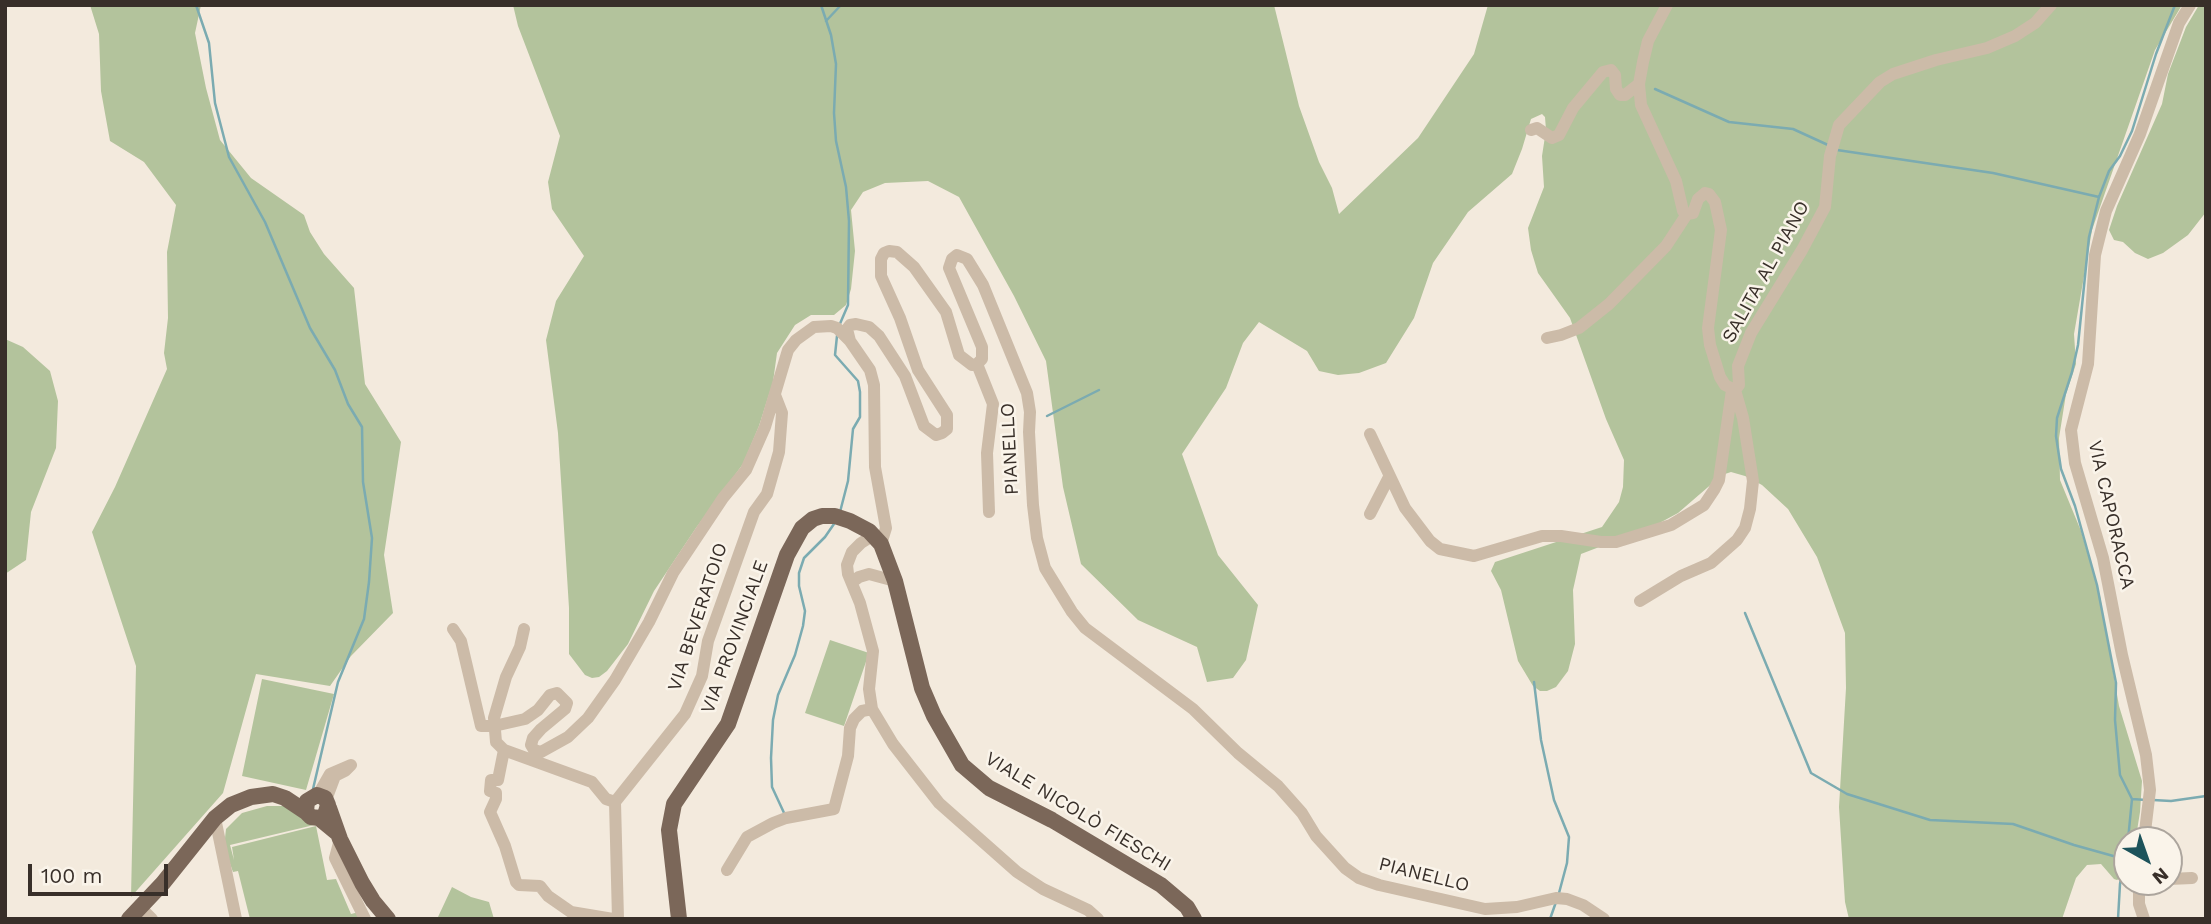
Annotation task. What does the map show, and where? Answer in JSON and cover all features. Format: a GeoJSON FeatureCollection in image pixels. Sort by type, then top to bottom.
{"type":"FeatureCollection","features":[{"type":"Feature","properties":{"kind":"main road","name":"VIA PROVINCIALE"},"geometry":{"type":"LineString","coordinates":[[679,919],[669,830],[674,804],[728,724],[793,543],[802,528],[822,516],[842,518],[857,524],[878,539]]}},
{"type":"Feature","properties":{"kind":"main road","name":"VIALE NICOLÒ FIESCHI"},"geometry":{"type":"LineString","coordinates":[[878,539],[895,581],[922,688],[933,716],[962,765],[989,788],[1052,820],[1161,885],[1187,907],[1194,919]]}},
{"type":"Feature","properties":{"kind":"main road"},"geometry":{"type":"LineString","coordinates":[[129,919],[163,883],[215,818],[231,805],[251,797],[274,794],[318,805],[339,836],[366,891],[388,919]]}},
{"type":"Feature","properties":{"kind":"street"},"geometry":{"type":"LineString","coordinates":[[1547,338],[1579,328],[1609,304],[1667,246],[1687,214],[1641,105],[1639,84],[1648,41],[1667,5]]}},
{"type":"Feature","properties":{"kind":"street","name":"SALITA AL PIANO"},"geometry":{"type":"LineString","coordinates":[[1370,434],[1405,508],[1430,541],[1440,549],[1474,556],[1542,536],[1616,542],[1671,526],[1704,505],[1719,480],[1733,390],[1739,385],[1738,366],[1751,333],[1825,207],[1830,156],[1839,125],[1880,82],[1893,74],[1997,44],[2035,23],[2051,5]]}},
{"type":"Feature","properties":{"kind":"street","name":"VIA CAPORACCA"},"geometry":{"type":"LineString","coordinates":[[2146,826],[2150,790],[2146,755],[2122,655],[2103,558],[2075,463],[2071,430],[2088,365],[2095,255],[2106,211],[2140,134],[2179,23],[2190,5]]}},
{"type":"Feature","properties":{"kind":"street"},"geometry":{"type":"LineString","coordinates":[[1531,130],[1536,127],[1552,138],[1559,135],[1581,96],[1608,70],[1615,75],[1616,89],[1620,95],[1625,95],[1639,84]]}},
{"type":"Feature","properties":{"kind":"street","name":"SALITA AL PIANO"},"geometry":{"type":"LineString","coordinates":[[1687,214],[1693,213],[1698,199],[1705,192],[1715,202],[1721,230],[1708,328],[1710,345],[1720,377],[1725,385],[1733,390]]}},
{"type":"Feature","properties":{"kind":"street"},"geometry":{"type":"LineString","coordinates":[[849,341],[847,329],[856,324],[869,327],[879,336],[905,376],[924,426],[936,435],[947,429],[947,415],[918,370],[900,318],[881,276],[881,259],[884,253],[897,252],[914,267],[946,312],[960,355],[972,365],[977,364],[993,404],[987,453],[989,512]]}},
{"type":"Feature","properties":{"kind":"street","name":"PIANELLO"},"geometry":{"type":"LineString","coordinates":[[977,364],[982,359],[982,348],[950,268],[952,259],[957,255],[971,263],[983,285],[1027,393],[1030,412],[1032,505],[1037,538],[1045,568],[1072,612],[1085,628],[1193,709],[1238,753],[1279,786],[1302,813],[1316,836],[1345,868],[1359,878],[1379,885],[1485,909],[1517,907],[1556,898],[1583,905],[1604,919]]}},
{"type":"Feature","properties":{"kind":"street"},"geometry":{"type":"LineString","coordinates":[[453,629],[461,641],[481,726],[525,719],[538,710],[550,695],[560,694],[567,703],[565,709],[531,741],[534,750],[541,752],[568,737],[588,718],[631,654],[673,573],[723,498],[746,470],[765,427],[788,351],[796,340],[814,327],[837,328],[870,370],[874,385],[875,467],[886,528],[878,539],[860,543],[847,565],[873,651],[869,689],[872,709],[893,744],[939,803],[1018,872],[1043,888],[1075,903],[1098,919]]}},
{"type":"Feature","properties":{"kind":"street"},"geometry":{"type":"LineString","coordinates":[[1640,601],[1681,576],[1710,563],[1737,540],[1745,528],[1753,481],[1743,418],[1733,390]]}},
{"type":"Feature","properties":{"kind":"street","name":"VIA BEVERATOIO"},"geometry":{"type":"LineString","coordinates":[[615,802],[685,714],[702,676],[708,641],[754,512],[767,494],[779,452],[782,412],[775,395]]}},
{"type":"Feature","properties":{"kind":"street"},"geometry":{"type":"LineString","coordinates":[[1370,514],[1389,477]]}},
{"type":"Feature","properties":{"kind":"street"},"geometry":{"type":"LineString","coordinates":[[856,548],[857,559],[869,574]]}},
{"type":"Feature","properties":{"kind":"street"},"geometry":{"type":"LineString","coordinates":[[852,582],[869,574],[895,581]]}},
{"type":"Feature","properties":{"kind":"street"},"geometry":{"type":"LineString","coordinates":[[524,629],[494,718],[496,742],[504,750],[592,782],[606,799],[615,802],[618,919]]}},
{"type":"Feature","properties":{"kind":"street"},"geometry":{"type":"LineString","coordinates":[[727,870],[747,837],[773,822],[786,817],[834,809],[848,756],[850,728],[862,711],[872,709]]}},
{"type":"Feature","properties":{"kind":"street"},"geometry":{"type":"LineString","coordinates":[[504,750],[498,780],[491,780],[490,791],[496,793],[496,799],[490,812],[505,846],[516,882],[519,885],[540,886],[548,896],[571,912],[613,919]]}},
{"type":"Feature","properties":{"kind":"street"},"geometry":{"type":"LineString","coordinates":[[215,818],[236,919]]}},
{"type":"Feature","properties":{"kind":"street"},"geometry":{"type":"LineString","coordinates":[[339,836],[335,858],[365,919]]}},
{"type":"Feature","properties":{"kind":"street"},"geometry":{"type":"LineString","coordinates":[[2183,878],[2192,878]]}},
{"type":"Feature","properties":{"kind":"street"},"geometry":{"type":"LineString","coordinates":[[2139,896],[2144,919]]}},
{"type":"Feature","properties":{"kind":"street"},"geometry":{"type":"LineString","coordinates":[[1075,903],[1083,919]]}},
{"type":"Feature","properties":{"kind":"street"},"geometry":{"type":"LineString","coordinates":[[556,919],[562,906]]}},
{"type":"Feature","properties":{"kind":"street"},"geometry":{"type":"LineString","coordinates":[[141,907],[152,919]]}},
{"type":"Feature","properties":{"kind":"green space"},"geometry":{"type":"Polygon","coordinates":[[[90,5],[201,5],[195,33],[220,140],[251,178],[304,215],[310,232],[324,254],[354,288],[365,384],[401,442],[384,555],[393,613],[351,656],[330,686],[256,674],[223,793],[131,897],[136,666],[92,532],[167,369],[164,353],[168,318],[167,252],[176,205],[144,162],[110,141],[101,91],[99,34],[90,5]]]}},
{"type":"Feature","properties":{"kind":"green space"},"geometry":{"type":"Polygon","coordinates":[[[513,5],[1274,5],[1299,106],[1319,162],[1332,188],[1339,214],[1418,138],[1474,54],[1488,5],[2182,5],[2155,50],[2092,230],[2074,334],[2076,364],[2066,394],[2059,438],[2060,480],[2081,531],[2100,596],[2119,706],[2142,781],[2138,826],[2113,826],[2113,878],[2101,864],[2087,865],[2076,878],[2062,919],[1849,919],[1845,902],[1839,807],[1846,688],[1845,633],[1817,557],[1788,509],[1762,485],[1745,476],[1731,472],[1722,475],[1678,513],[1654,526],[1581,554],[1573,590],[1575,644],[1568,671],[1556,687],[1547,691],[1540,691],[1533,686],[1518,661],[1501,590],[1491,571],[1495,562],[1602,527],[1619,502],[1623,487],[1624,460],[1606,419],[1570,318],[1538,273],[1531,250],[1528,228],[1544,187],[1542,156],[1546,130],[1545,117],[1542,114],[1531,119],[1512,174],[1468,212],[1433,263],[1414,318],[1386,363],[1359,373],[1338,375],[1319,371],[1307,351],[1259,322],[1243,343],[1226,388],[1182,454],[1218,555],[1258,605],[1246,660],[1233,678],[1207,682],[1197,647],[1138,620],[1081,564],[1063,487],[1046,361],[1014,296],[959,197],[928,181],[885,183],[863,192],[851,210],[855,251],[851,289],[846,305],[834,315],[811,315],[795,325],[777,353],[773,382],[743,464],[654,591],[628,644],[599,677],[585,675],[569,654],[569,608],[558,433],[546,340],[556,301],[584,256],[552,209],[548,182],[560,136],[518,26],[513,5]]]}},
{"type":"Feature","properties":{"kind":"green space"},"geometry":{"type":"Polygon","coordinates":[[[2199,5],[2206,5],[2206,212],[2188,235],[2163,253],[2148,259],[2135,253],[2123,242],[2114,240],[2109,230],[2162,104],[2168,74],[2186,27],[2199,5]]]}},
{"type":"Feature","properties":{"kind":"green space"},"geometry":{"type":"Polygon","coordinates":[[[5,339],[23,347],[50,371],[58,401],[56,448],[31,512],[26,560],[5,574],[5,339]]]}},
{"type":"Feature","properties":{"kind":"green space"},"geometry":{"type":"Polygon","coordinates":[[[830,640],[869,653],[844,726],[805,713],[830,640]]]}},
{"type":"Feature","properties":{"kind":"green space"},"geometry":{"type":"Polygon","coordinates":[[[262,679],[334,694],[306,790],[242,776],[262,679]]]}},
{"type":"Feature","properties":{"kind":"green space"},"geometry":{"type":"Polygon","coordinates":[[[267,806],[288,806],[314,825],[230,845],[234,860],[232,847],[316,826],[327,880],[336,879],[351,914],[359,912],[361,919],[250,919],[238,871],[233,872],[224,847],[226,829],[242,813],[267,806]]]}},
{"type":"Feature","properties":{"kind":"green space"},"geometry":{"type":"Polygon","coordinates":[[[452,887],[471,897],[489,902],[494,919],[438,917],[452,887]]]}},
{"type":"Feature","properties":{"kind":"waterway"},"geometry":{"type":"LineString","coordinates":[[196,5],[209,43],[215,103],[229,157],[265,222],[310,328],[335,370],[348,404],[362,427],[363,482],[372,538],[364,619],[338,682],[313,789]]}},
{"type":"Feature","properties":{"kind":"waterway"},"geometry":{"type":"LineString","coordinates":[[821,5],[831,35],[836,64],[836,141],[846,187],[849,221],[848,305],[839,326]]}},
{"type":"Feature","properties":{"kind":"waterway"},"geometry":{"type":"LineString","coordinates":[[826,21],[841,5]]}},
{"type":"Feature","properties":{"kind":"waterway"},"geometry":{"type":"LineString","coordinates":[[2129,826],[2132,799],[2120,775],[2115,720],[2116,683],[2097,585],[2075,506],[2061,469],[2056,436],[2057,418],[2078,345],[2089,237],[2099,197],[2109,171],[2132,131],[2156,54],[2175,5]]}},
{"type":"Feature","properties":{"kind":"waterway"},"geometry":{"type":"LineString","coordinates":[[1655,89],[1729,122],[1793,129],[1828,145]]}},
{"type":"Feature","properties":{"kind":"waterway"},"geometry":{"type":"LineString","coordinates":[[1837,150],[1993,173],[2099,197]]}},
{"type":"Feature","properties":{"kind":"waterway"},"geometry":{"type":"LineString","coordinates":[[837,336],[835,355],[858,381],[860,392],[860,417],[853,429],[848,481],[840,512]]}},
{"type":"Feature","properties":{"kind":"waterway"},"geometry":{"type":"LineString","coordinates":[[1047,416],[1099,390]]}},
{"type":"Feature","properties":{"kind":"waterway"},"geometry":{"type":"LineString","coordinates":[[785,815],[772,787],[773,720],[778,695],[795,655],[803,626],[805,611],[799,573],[804,558],[825,537],[836,521]]}},
{"type":"Feature","properties":{"kind":"waterway"},"geometry":{"type":"LineString","coordinates":[[1745,613],[1811,773],[1847,794],[1930,820],[2013,824],[2113,856]]}},
{"type":"Feature","properties":{"kind":"waterway"},"geometry":{"type":"LineString","coordinates":[[1534,682],[1541,740],[1554,800],[1569,837],[1567,863],[1559,893]]}},
{"type":"Feature","properties":{"kind":"waterway"},"geometry":{"type":"LineString","coordinates":[[2153,800],[2171,801],[2206,796]]}},
{"type":"Feature","properties":{"kind":"waterway"},"geometry":{"type":"LineString","coordinates":[[2132,799],[2146,800]]}},
{"type":"Feature","properties":{"kind":"waterway"},"geometry":{"type":"LineString","coordinates":[[2118,919],[2119,896]]}},
{"type":"Feature","properties":{"kind":"waterway"},"geometry":{"type":"LineString","coordinates":[[1550,919],[1556,902]]}}]}
